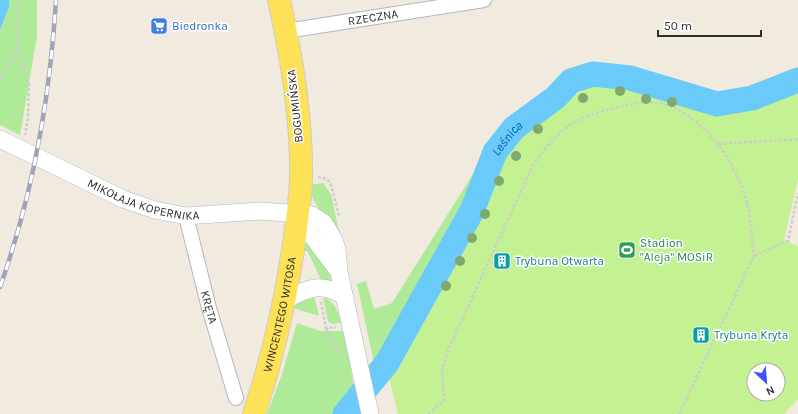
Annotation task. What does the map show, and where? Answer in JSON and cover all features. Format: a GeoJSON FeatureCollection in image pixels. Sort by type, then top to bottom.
{"type":"FeatureCollection","features":[{"type":"Feature","properties":{"kind":"main road","name":"BOGUMIŃSKA"},"geometry":{"type":"LineString","coordinates":[[279,0],[286,31],[298,119],[301,177],[298,212]]}},
{"type":"Feature","properties":{"kind":"main road","name":"WINCENTEGO WITOSA"},"geometry":{"type":"LineString","coordinates":[[254,414],[262,390],[284,300],[298,212]]}},
{"type":"Feature","properties":{"kind":"street","name":"RZECZNA"},"geometry":{"type":"LineString","coordinates":[[286,31],[484,0]]}},
{"type":"Feature","properties":{"kind":"street","name":"MIKOŁAJA KOPERNIKA"},"geometry":{"type":"LineString","coordinates":[[0,139],[134,204],[165,213],[186,216],[261,211],[298,212]]}},
{"type":"Feature","properties":{"kind":"street"},"geometry":{"type":"LineString","coordinates":[[298,212],[306,228],[339,272],[345,297],[352,362],[369,408]]}},
{"type":"Feature","properties":{"kind":"street","name":"KRĘTA"},"geometry":{"type":"LineString","coordinates":[[186,216],[209,308],[236,398]]}},
{"type":"Feature","properties":{"kind":"street"},"geometry":{"type":"LineString","coordinates":[[284,300],[307,289],[318,288],[333,289],[345,297]]}},
{"type":"Feature","properties":{"kind":"path"},"geometry":{"type":"LineString","coordinates":[[19,0],[18,48],[29,82],[28,119],[24,141]]}},
{"type":"Feature","properties":{"kind":"path"},"geometry":{"type":"LineString","coordinates":[[0,81],[18,48]]}},
{"type":"Feature","properties":{"kind":"path"},"geometry":{"type":"LineString","coordinates":[[428,414],[444,401],[442,369],[449,348],[534,163],[548,145],[568,124],[592,113],[648,102],[677,109],[694,120],[719,144],[731,163],[748,207],[754,256],[679,414]]}},
{"type":"Feature","properties":{"kind":"path"},"geometry":{"type":"LineString","coordinates":[[719,144],[798,139]]}},
{"type":"Feature","properties":{"kind":"path"},"geometry":{"type":"LineString","coordinates":[[754,256],[788,242],[798,194]]}},
{"type":"Feature","properties":{"kind":"path"},"geometry":{"type":"LineString","coordinates":[[320,297],[328,334],[352,362]]}},
{"type":"Feature","properties":{"kind":"path"},"geometry":{"type":"LineString","coordinates":[[326,328],[342,326]]}},
{"type":"Feature","properties":{"kind":"green space"},"geometry":{"type":"Polygon","coordinates":[[[9,0],[37,0],[37,36],[20,135],[0,125],[0,30],[9,7],[9,0]]]}},
{"type":"Feature","properties":{"kind":"green space"},"geometry":{"type":"Polygon","coordinates":[[[560,83],[573,85],[504,153],[463,233],[378,381],[357,284],[366,281],[374,309],[392,303],[475,171],[508,126],[560,83]]]}},
{"type":"Feature","properties":{"kind":"green space","name":"Stadion \"Aleja\" MOSiR"},"geometry":{"type":"Polygon","coordinates":[[[595,84],[626,85],[667,97],[707,112],[748,109],[798,91],[798,179],[784,240],[798,246],[798,399],[784,414],[398,414],[388,373],[447,268],[485,192],[509,153],[523,135],[539,119],[557,105],[595,84]]]}},
{"type":"Feature","properties":{"kind":"green space"},"geometry":{"type":"Polygon","coordinates":[[[323,183],[331,194],[341,242],[313,200],[309,185],[323,183]]]}},
{"type":"Feature","properties":{"kind":"green space"},"geometry":{"type":"Polygon","coordinates":[[[305,239],[330,273],[331,282],[322,282],[308,252],[304,249],[305,239]]]}},
{"type":"Feature","properties":{"kind":"green space"},"geometry":{"type":"Polygon","coordinates":[[[314,296],[319,316],[294,308],[296,303],[314,296]]]}},
{"type":"Feature","properties":{"kind":"green space"},"geometry":{"type":"Polygon","coordinates":[[[323,297],[333,304],[341,323],[332,324],[328,322],[323,297]]]}},
{"type":"Feature","properties":{"kind":"green space"},"geometry":{"type":"Polygon","coordinates":[[[297,323],[320,331],[344,331],[359,414],[267,414],[282,374],[297,323]]]}},
{"type":"Feature","properties":{"kind":"water"},"geometry":{"type":"Polygon","coordinates":[[[0,0],[9,0],[9,7],[0,30],[0,0]]]}},
{"type":"Feature","properties":{"kind":"waterway","name":"Leśnica"},"geometry":{"type":"LineString","coordinates":[[345,414],[387,363],[472,211],[495,152],[514,128],[555,98],[571,81],[593,74],[630,78],[717,104],[752,98],[798,80]]}},
{"type":"Feature","properties":{"kind":"railway"},"geometry":{"type":"LineString","coordinates":[[0,287],[12,252],[31,181],[49,73],[56,0]]}},
{"type":"Feature","properties":{"kind":"place","name":"Biedronka"},"geometry":{"type":"Point","coordinates":[159,26]}},
{"type":"Feature","properties":{"kind":"place","name":"Stadion \"Aleja\" MOSiR"},"geometry":{"type":"Point","coordinates":[627,250]}},
{"type":"Feature","properties":{"kind":"place","name":"Trybuna Otwarta"},"geometry":{"type":"Point","coordinates":[502,261]}},
{"type":"Feature","properties":{"kind":"place","name":"Trybuna Kryta"},"geometry":{"type":"Point","coordinates":[701,335]}}]}
